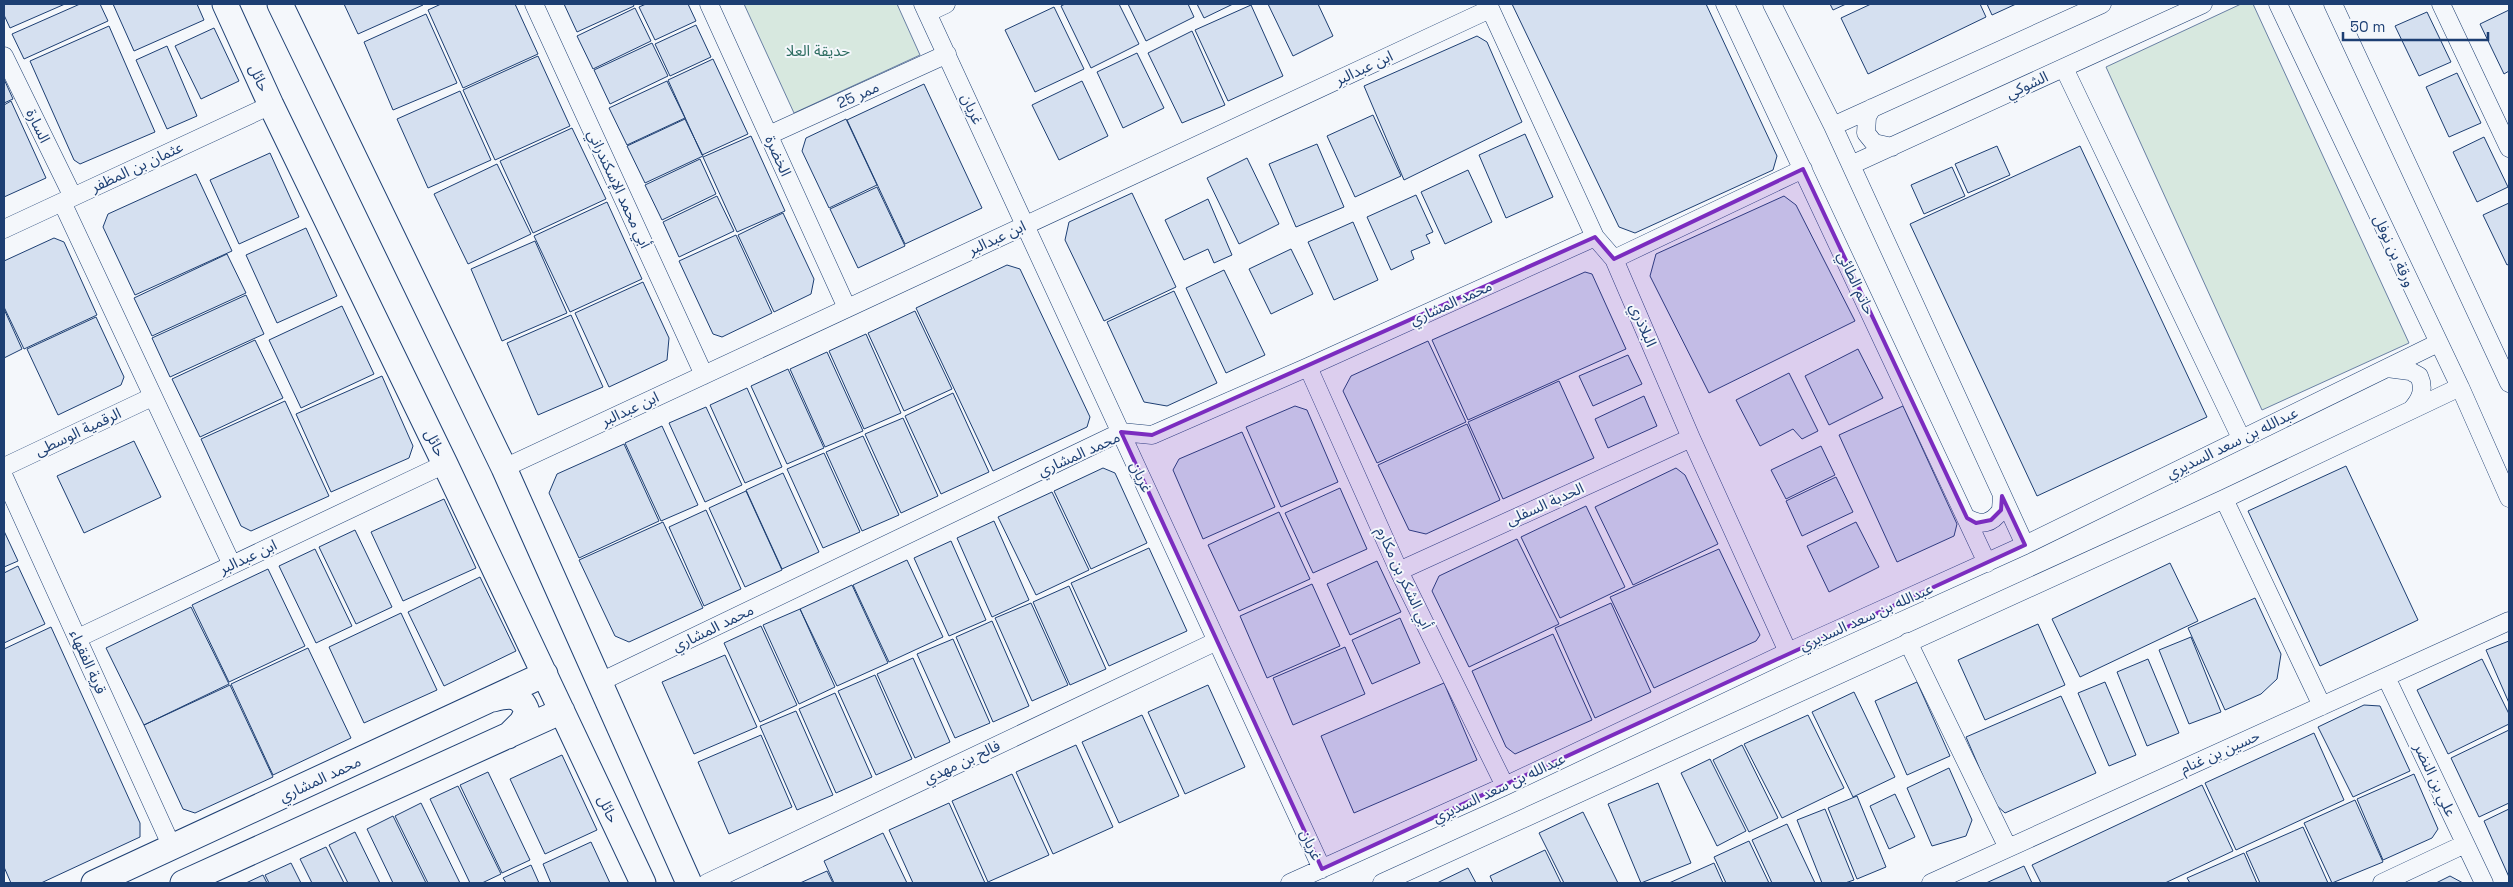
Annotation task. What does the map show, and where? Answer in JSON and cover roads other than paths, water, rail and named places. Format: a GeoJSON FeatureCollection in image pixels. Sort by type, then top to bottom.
{"type":"FeatureCollection","features":[{"type":"Feature","properties":{"kind":"street","name":"حائل"},"geometry":{"type":"LineString","coordinates":[[225,4],[271,105],[445,464],[643,883]]}},
{"type":"Feature","properties":{"kind":"street"},"geometry":{"type":"LineString","coordinates":[[280,4],[504,468],[598,683],[689,883]]}},
{"type":"Feature","properties":{"kind":"street","name":"أبي محمد الإسكندراني"},"geometry":{"type":"LineString","coordinates":[[534,4],[704,375]]}},
{"type":"Feature","properties":{"kind":"street","name":"الخضرة"},"geometry":{"type":"LineString","coordinates":[[709,4],[847,308]]}},
{"type":"Feature","properties":{"kind":"street"},"geometry":{"type":"LineString","coordinates":[[925,8],[946,4]]}},
{"type":"Feature","properties":{"kind":"street","name":"حاتم الطائي"},"geometry":{"type":"LineString","coordinates":[[1725,4],[1987,563]]}},
{"type":"Feature","properties":{"kind":"street"},"geometry":{"type":"LineString","coordinates":[[1772,4],[1833,126],[2025,545]]}},
{"type":"Feature","properties":{"kind":"street"},"geometry":{"type":"LineString","coordinates":[[1833,126],[2102,4]]}},
{"type":"Feature","properties":{"kind":"street","name":"الشوكي"},"geometry":{"type":"LineString","coordinates":[[1851,166],[2203,4]]}},
{"type":"Feature","properties":{"kind":"street","name":"ورقة بن نوفل"},"geometry":{"type":"LineString","coordinates":[[2278,4],[2460,387],[2509,498]]}},
{"type":"Feature","properties":{"kind":"street"},"geometry":{"type":"LineString","coordinates":[[2287,24],[2288,4]]}},
{"type":"Feature","properties":{"kind":"street"},"geometry":{"type":"LineString","coordinates":[[2333,4],[2509,380]]}},
{"type":"Feature","properties":{"kind":"street"},"geometry":{"type":"LineString","coordinates":[[2441,4],[2509,148]]}},
{"type":"Feature","properties":{"kind":"street","name":"ابن عبدالبر"},"geometry":{"type":"LineString","coordinates":[[504,468],[1489,7]]}},
{"type":"Feature","properties":{"kind":"street","name":"البلاذري"},"geometry":{"type":"LineString","coordinates":[[1489,7],[1595,238],[1614,259],[1691,438],[1788,652]]}},
{"type":"Feature","properties":{"kind":"street","name":"غريان"},"geometry":{"type":"LineString","coordinates":[[925,8],[1322,869]]}},
{"type":"Feature","properties":{"kind":"street","name":"ممر 25"},"geometry":{"type":"LineString","coordinates":[[769,135],[947,54]]}},
{"type":"Feature","properties":{"kind":"street","name":"السارة"},"geometry":{"type":"LineString","coordinates":[[4,56],[152,397],[232,565]]}},
{"type":"Feature","properties":{"kind":"street"},"geometry":{"type":"LineString","coordinates":[[2064,68],[2241,438]]}},
{"type":"Feature","properties":{"kind":"street","name":"عثمان بن المظفر"},"geometry":{"type":"LineString","coordinates":[[4,229],[271,105]]}},
{"type":"Feature","properties":{"kind":"street"},"geometry":{"type":"LineString","coordinates":[[1872,108],[1867,117],[1866,132],[1874,143],[1892,147]]}},
{"type":"Feature","properties":{"kind":"street"},"geometry":{"type":"LineString","coordinates":[[1614,259],[1803,169]]}},
{"type":"Feature","properties":{"kind":"street","name":"محمد المشاري"},"geometry":{"type":"LineString","coordinates":[[598,683],[1121,432],[1152,435],[1595,238]]}},
{"type":"Feature","properties":{"kind":"street","name":"عبدالله بن سعد السديري"},"geometry":{"type":"LineString","coordinates":[[1290,883],[1505,786],[1788,652],[1987,563],[2438,343]]}},
{"type":"Feature","properties":{"kind":"street","name":"أبي الشكر بن مكارم"},"geometry":{"type":"LineString","coordinates":[[1308,367],[1399,570],[1505,786]]}},
{"type":"Feature","properties":{"kind":"street"},"geometry":{"type":"LineString","coordinates":[[2386,368],[2410,371],[2419,376],[2422,392],[2419,401],[2412,409]]}},
{"type":"Feature","properties":{"kind":"street"},"geometry":{"type":"LineString","coordinates":[[1382,883],[2224,499],[2460,387]]}},
{"type":"Feature","properties":{"kind":"street","name":"الرقمية الوسطى"},"geometry":{"type":"LineString","coordinates":[[4,467],[152,397]]}},
{"type":"Feature","properties":{"kind":"street","name":"الحدبة السفلى"},"geometry":{"type":"LineString","coordinates":[[1399,570],[1691,438]]}},
{"type":"Feature","properties":{"kind":"street","name":"ابن عبدالبر"},"geometry":{"type":"LineString","coordinates":[[78,638],[445,464]]}},
{"type":"Feature","properties":{"kind":"street","name":"قرية الفقهاء"},"geometry":{"type":"LineString","coordinates":[[4,477],[172,847]]}},
{"type":"Feature","properties":{"kind":"street"},"geometry":{"type":"LineString","coordinates":[[1967,518],[1976,523],[1984,524],[1991,520],[2001,510],[2002,496]]}},
{"type":"Feature","properties":{"kind":"street"},"geometry":{"type":"LineString","coordinates":[[2224,499],[2322,706]]}},
{"type":"Feature","properties":{"kind":"street","name":"حسين بن غنام"},"geometry":{"type":"LineString","coordinates":[[1930,883],[2509,621]]}},
{"type":"Feature","properties":{"kind":"street","name":"فالح بن مهدي"},"geometry":{"type":"LineString","coordinates":[[707,883],[1217,641]]}},
{"type":"Feature","properties":{"kind":"street"},"geometry":{"type":"LineString","coordinates":[[1908,642],[2008,848]]}},
{"type":"Feature","properties":{"kind":"street","name":"محمد المشاري"},"geometry":{"type":"LineString","coordinates":[[94,883],[545,674]]}},
{"type":"Feature","properties":{"kind":"street","name":"علي بن النضر"},"geometry":{"type":"LineString","coordinates":[[2386,677],[2484,883]]}},
{"type":"Feature","properties":{"kind":"street"},"geometry":{"type":"LineString","coordinates":[[488,700],[508,695],[516,696],[524,703],[527,712],[522,722],[508,736]]}},
{"type":"Feature","properties":{"kind":"street"},"geometry":{"type":"LineString","coordinates":[[183,883],[562,711]]}},
{"type":"Feature","properties":{"kind":"street"},"geometry":{"type":"LineString","coordinates":[[609,811],[648,795]]}},
{"type":"Feature","properties":{"kind":"street"},"geometry":{"type":"LineString","coordinates":[[2382,883],[2465,844]]}},
{"type":"Feature","properties":{"kind":"park label","name":"حديقة العلا"},"geometry":{"type":"Point","coordinates":[818,51]}}]}
